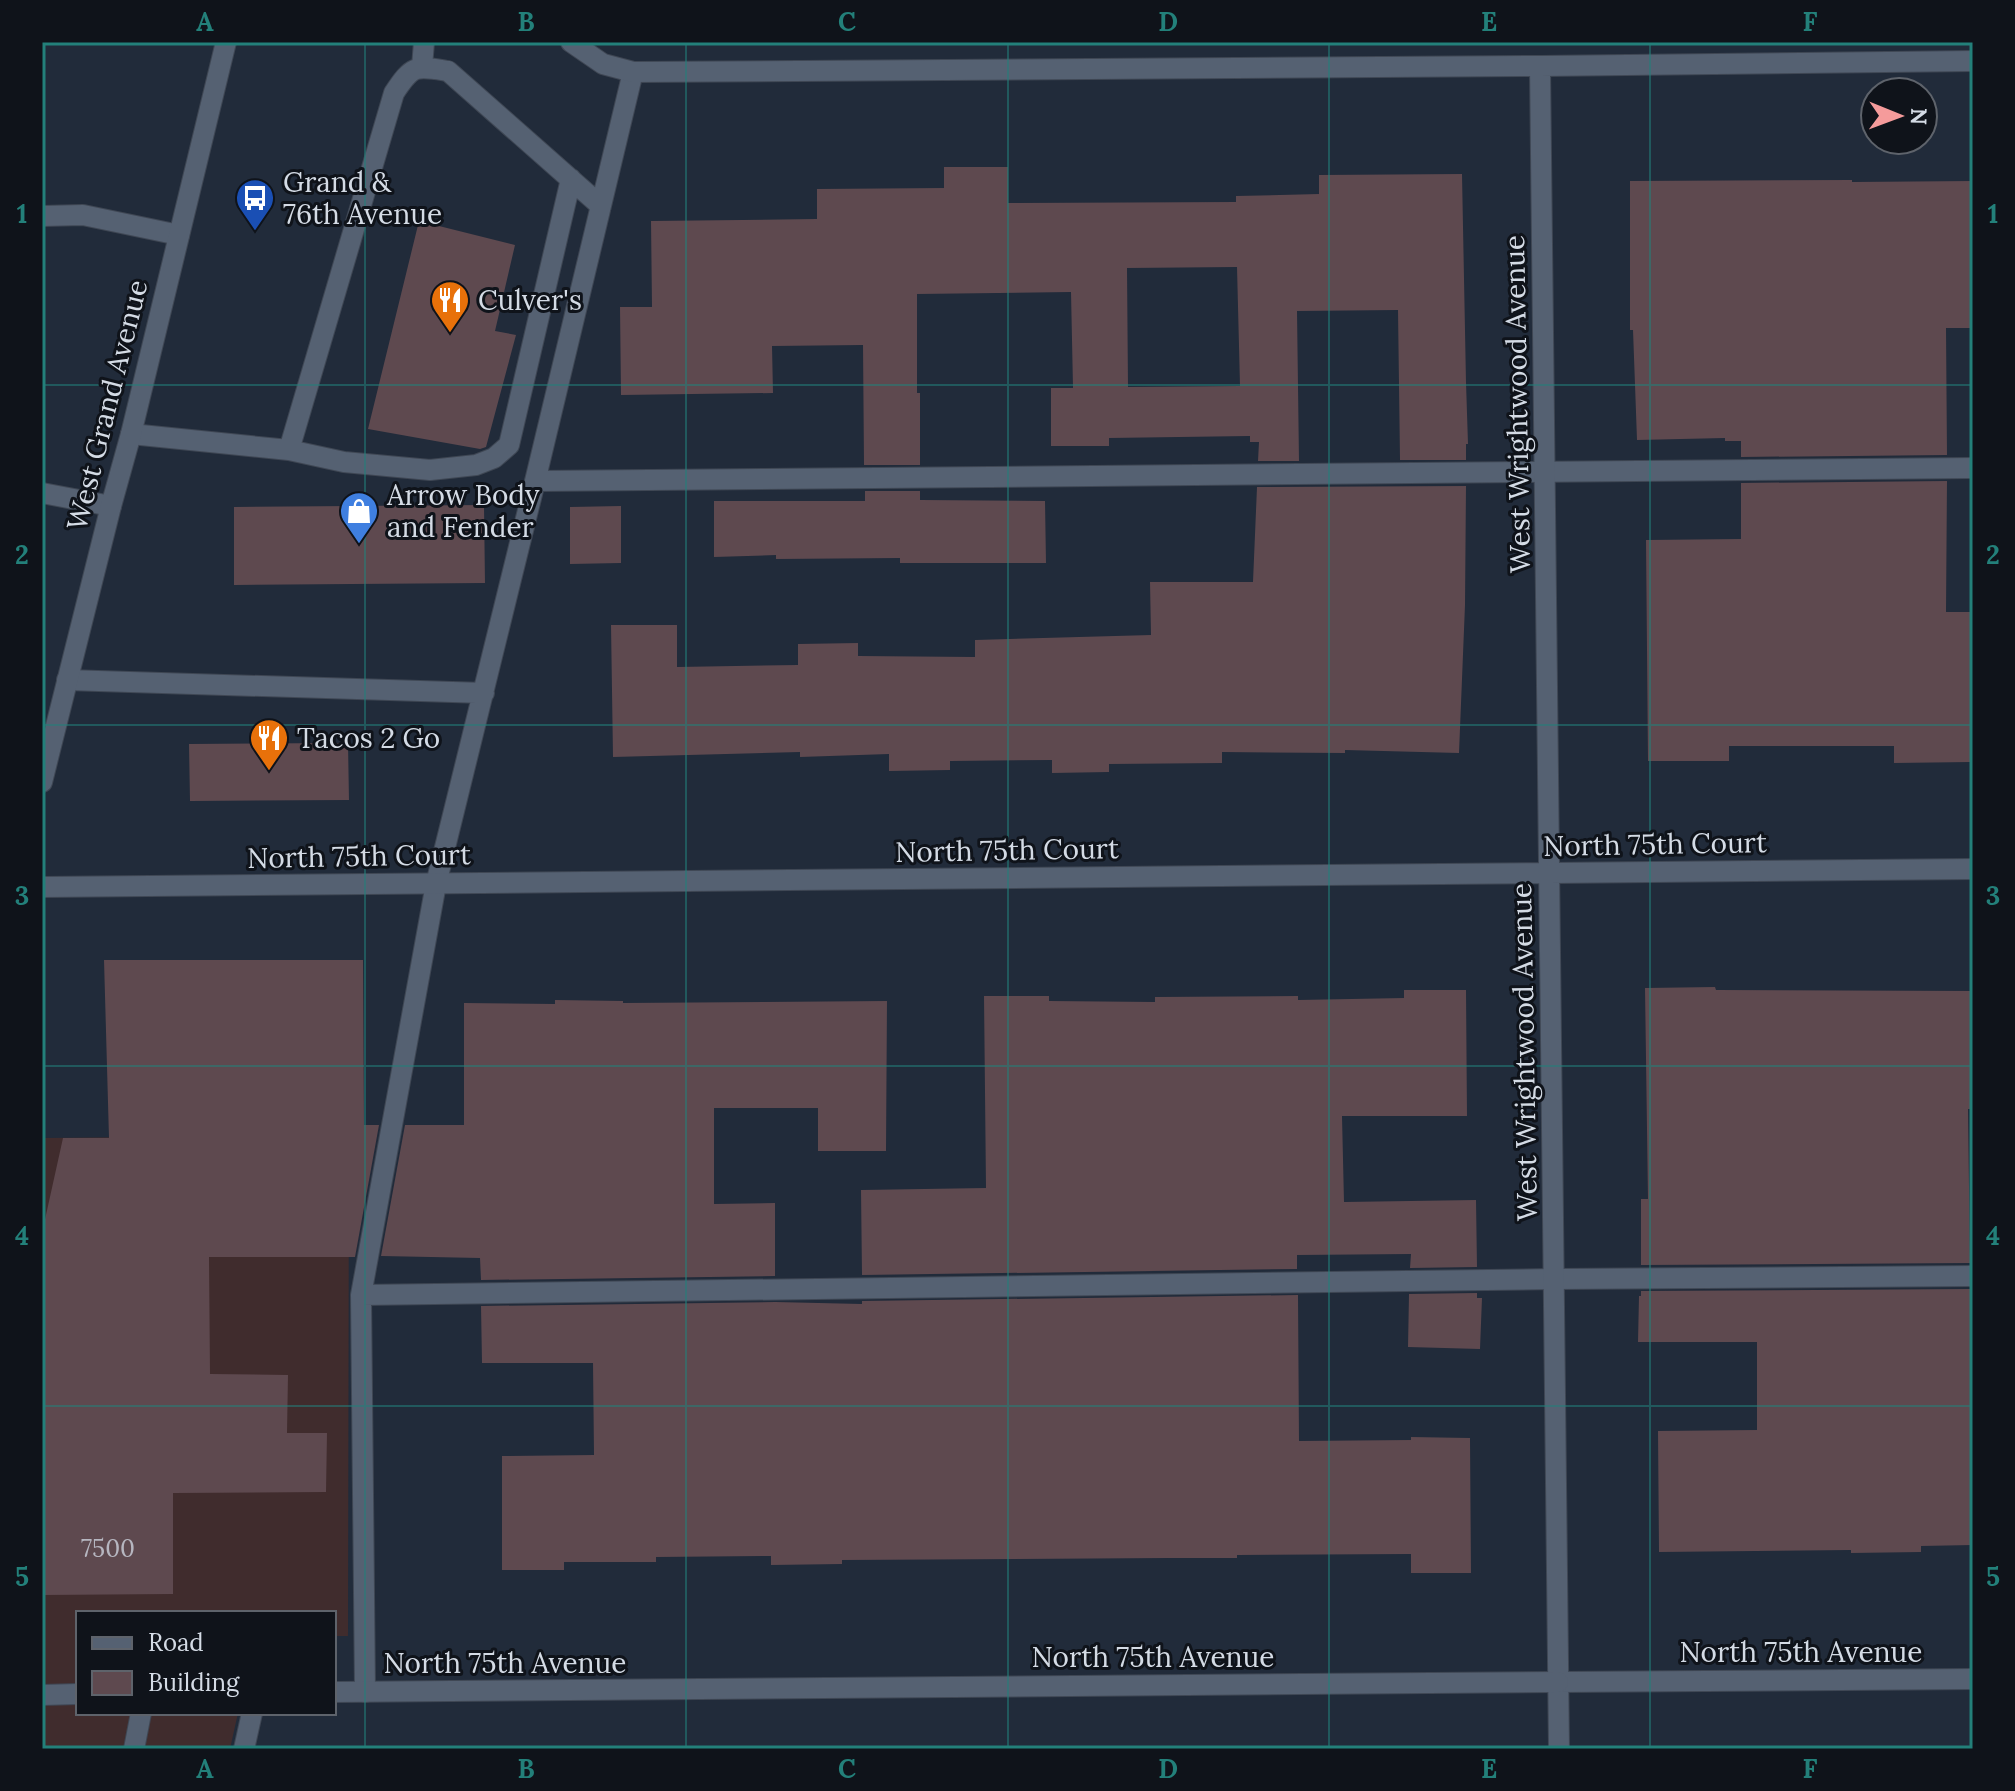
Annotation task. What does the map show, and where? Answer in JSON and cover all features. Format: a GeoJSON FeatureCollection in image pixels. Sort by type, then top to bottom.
{"type":"FeatureCollection","features":[{"type":"Feature","properties":{"kind":"street","name":"West Grand Avenue"},"geometry":{"type":"LineString","coordinates":[[42,782],[226,42]]}},
{"type":"Feature","properties":{"kind":"street"},"geometry":{"type":"LineString","coordinates":[[422,67],[424,42]]}},
{"type":"Feature","properties":{"kind":"street"},"geometry":{"type":"LineString","coordinates":[[571,42],[603,64],[633,72],[1973,61]]}},
{"type":"Feature","properties":{"kind":"street","name":"West Wrightwood Avenue"},"geometry":{"type":"LineString","coordinates":[[1540,66],[1559,1749]]}},
{"type":"Feature","properties":{"kind":"street"},"geometry":{"type":"LineString","coordinates":[[289,450],[394,93],[406,74],[422,67],[448,71],[601,206]]}},
{"type":"Feature","properties":{"kind":"street"},"geometry":{"type":"LineString","coordinates":[[365,1692],[361,1295],[436,884],[633,72]]}},
{"type":"Feature","properties":{"kind":"street"},"geometry":{"type":"LineString","coordinates":[[131,434],[289,450],[344,462],[430,470],[476,465],[494,458],[509,445],[571,179]]}},
{"type":"Feature","properties":{"kind":"street"},"geometry":{"type":"LineString","coordinates":[[42,216],[83,215],[179,235]]}},
{"type":"Feature","properties":{"kind":"street"},"geometry":{"type":"LineString","coordinates":[[535,481],[1973,468]]}},
{"type":"Feature","properties":{"kind":"street"},"geometry":{"type":"LineString","coordinates":[[42,493],[111,506]]}},
{"type":"Feature","properties":{"kind":"street"},"geometry":{"type":"LineString","coordinates":[[67,680],[484,693]]}},
{"type":"Feature","properties":{"kind":"street","name":"North 75th Court"},"geometry":{"type":"LineString","coordinates":[[42,887],[1973,869]]}},
{"type":"Feature","properties":{"kind":"street"},"geometry":{"type":"LineString","coordinates":[[361,1295],[1973,1276]]}},
{"type":"Feature","properties":{"kind":"street","name":"North 75th Avenue"},"geometry":{"type":"LineString","coordinates":[[336,1692],[1973,1679]]}},
{"type":"Feature","properties":{"kind":"street"},"geometry":{"type":"LineString","coordinates":[[42,1695],[76,1694]]}},
{"type":"Feature","properties":{"kind":"street"},"geometry":{"type":"LineString","coordinates":[[134,1749],[141,1715]]}},
{"type":"Feature","properties":{"kind":"street"},"geometry":{"type":"LineString","coordinates":[[244,1749],[252,1715]]}},
{"type":"Feature","properties":{"kind":"shaded area"},"geometry":{"type":"Polygon","coordinates":[[[349,1135],[348,1636],[336,1636],[336,1611],[76,1611],[76,1715],[238,1715],[230,1749],[42,1749],[42,1138],[349,1135]]]}},
{"type":"Feature","properties":{"kind":"building"},"geometry":{"type":"Polygon","coordinates":[[[944,167],[1008,167],[1008,203],[1236,202],[1236,196],[1319,194],[1319,175],[1462,174],[1466,460],[1400,460],[1398,310],[1297,311],[1299,461],[1258,461],[1259,442],[1250,442],[1250,436],[1109,438],[1109,446],[1051,446],[1051,388],[1073,388],[1071,292],[917,294],[920,465],[864,465],[863,345],[772,346],[773,393],[621,395],[620,307],[652,307],[651,221],[817,219],[817,189],[944,188],[944,167]],[[1237,267],[1127,268],[1128,387],[1240,386],[1237,267]]]}},
{"type":"Feature","properties":{"kind":"building"},"geometry":{"type":"Polygon","coordinates":[[[1630,181],[1973,181],[1973,328],[1946,328],[1947,455],[1741,457],[1741,441],[1725,441],[1725,438],[1637,440],[1633,330],[1630,330],[1630,181]]]}},
{"type":"Feature","properties":{"kind":"building","name":"Culver's"},"geometry":{"type":"Polygon","coordinates":[[[419,221],[515,245],[495,331],[516,335],[486,447],[480,449],[368,429],[419,221]]]}},
{"type":"Feature","properties":{"kind":"building"},"geometry":{"type":"Polygon","coordinates":[[[1947,481],[1946,612],[1970,612],[1971,762],[1894,763],[1894,746],[1729,746],[1729,761],[1648,761],[1646,540],[1741,539],[1741,483],[1947,481]]]}},
{"type":"Feature","properties":{"kind":"building"},"geometry":{"type":"Polygon","coordinates":[[[1466,486],[1459,753],[1345,750],[1345,753],[1222,752],[1222,763],[1109,764],[1109,772],[1052,773],[1052,760],[950,761],[950,770],[889,771],[889,754],[800,757],[800,752],[613,757],[611,625],[677,625],[677,667],[798,665],[798,644],[858,643],[858,656],[975,657],[975,640],[1151,635],[1150,582],[1253,582],[1257,487],[1466,486]]]}},
{"type":"Feature","properties":{"kind":"building"},"geometry":{"type":"Polygon","coordinates":[[[865,491],[920,491],[920,500],[1045,501],[1046,563],[900,563],[900,558],[776,559],[776,555],[714,557],[714,501],[865,501],[865,491]]]}},
{"type":"Feature","properties":{"kind":"building","name":"Arrow Body and Fender"},"geometry":{"type":"Polygon","coordinates":[[[484,505],[485,583],[234,585],[234,507],[484,505]]]}},
{"type":"Feature","properties":{"kind":"building"},"geometry":{"type":"Polygon","coordinates":[[[621,506],[621,563],[570,564],[570,507],[621,506]]]}},
{"type":"Feature","properties":{"kind":"building","name":"Tacos 2 Go"},"geometry":{"type":"Polygon","coordinates":[[[348,743],[349,800],[190,801],[189,744],[348,743]]]}},
{"type":"Feature","properties":{"kind":"building"},"geometry":{"type":"Polygon","coordinates":[[[104,960],[363,960],[364,1125],[379,1125],[355,1257],[209,1257],[210,1374],[288,1375],[287,1433],[327,1433],[326,1492],[173,1493],[173,1594],[42,1595],[42,1233],[63,1138],[109,1138],[104,960]]]}},
{"type":"Feature","properties":{"kind":"building"},"geometry":{"type":"Polygon","coordinates":[[[1715,987],[1716,990],[1973,991],[1973,1109],[1968,1109],[1970,1263],[1641,1265],[1641,1199],[1648,1199],[1645,988],[1715,987]]]}},
{"type":"Feature","properties":{"kind":"building"},"geometry":{"type":"Polygon","coordinates":[[[1404,990],[1466,990],[1467,1116],[1342,1116],[1344,1202],[1476,1200],[1477,1267],[1410,1268],[1411,1254],[1297,1255],[1297,1269],[862,1275],[861,1190],[986,1188],[984,996],[1049,996],[1049,1001],[1155,1002],[1155,997],[1298,996],[1298,1000],[1404,998],[1404,990]]]}},
{"type":"Feature","properties":{"kind":"building"},"geometry":{"type":"Polygon","coordinates":[[[555,1000],[623,1003],[887,1001],[886,1151],[818,1151],[818,1108],[714,1108],[714,1204],[775,1203],[775,1276],[481,1280],[480,1258],[381,1256],[405,1125],[464,1125],[464,1003],[555,1004],[555,1000]]]}},
{"type":"Feature","properties":{"kind":"building"},"geometry":{"type":"Polygon","coordinates":[[[1970,1289],[1970,1295],[1973,1295],[1973,1545],[1921,1546],[1921,1552],[1659,1552],[1658,1431],[1757,1430],[1757,1342],[1638,1342],[1641,1291],[1970,1289]]]}},
{"type":"Feature","properties":{"kind":"building"},"geometry":{"type":"Polygon","coordinates":[[[1477,1293],[1477,1298],[1482,1298],[1480,1349],[1408,1347],[1409,1294],[1477,1293]]]}},
{"type":"Feature","properties":{"kind":"building"},"geometry":{"type":"Polygon","coordinates":[[[1298,1295],[1299,1441],[1470,1438],[1471,1573],[1411,1573],[1411,1554],[842,1560],[842,1564],[771,1565],[771,1556],[656,1557],[656,1562],[564,1562],[564,1570],[502,1570],[502,1456],[594,1455],[593,1363],[482,1363],[481,1306],[775,1302],[862,1304],[862,1301],[1298,1295]]]}},
{"type":"Feature","properties":{"kind":"place","name":"Grand & 76th Avenue"},"geometry":{"type":"Point","coordinates":[255,232]}},
{"type":"Feature","properties":{"kind":"place","name":"Culver's"},"geometry":{"type":"Point","coordinates":[450,334]}},
{"type":"Feature","properties":{"kind":"place","name":"Arrow Body and Fender"},"geometry":{"type":"Point","coordinates":[359,545]}},
{"type":"Feature","properties":{"kind":"place","name":"Tacos 2 Go"},"geometry":{"type":"Point","coordinates":[269,772]}}]}
